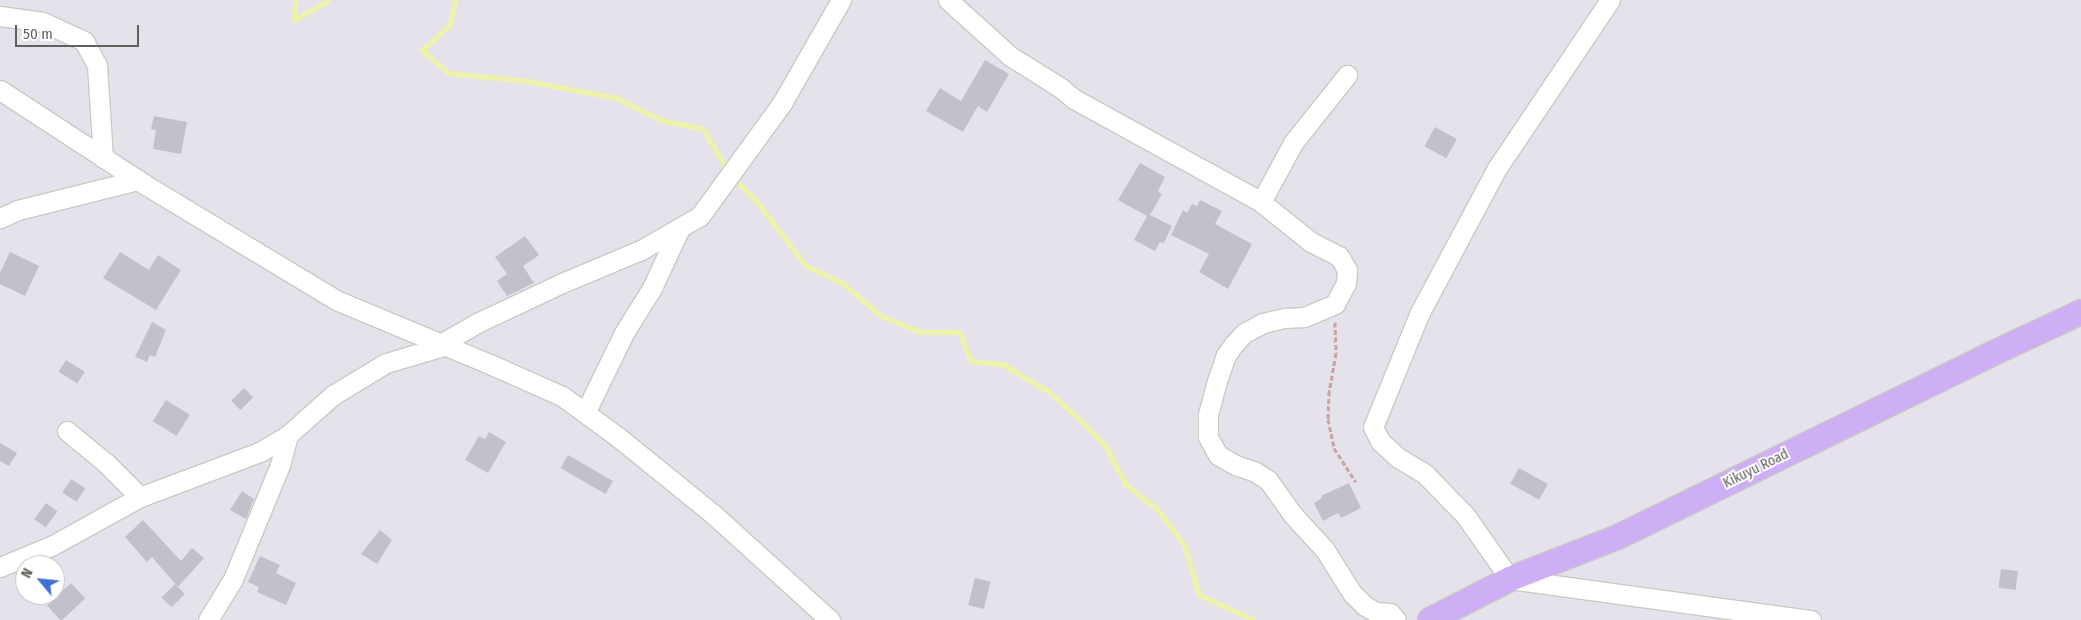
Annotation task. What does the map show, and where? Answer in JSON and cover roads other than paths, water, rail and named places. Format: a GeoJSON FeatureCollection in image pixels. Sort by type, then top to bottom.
{"type":"FeatureCollection","features":[{"type":"Feature","properties":{"kind":"main road","name":"Kikuyu Road"},"geometry":{"type":"LineString","coordinates":[[1430,620],[1510,579],[1618,537],[2081,312]]}},
{"type":"Feature","properties":{"kind":"street"},"geometry":{"type":"LineString","coordinates":[[0,567],[53,544],[140,497],[192,476],[236,463],[260,452],[288,435],[333,395],[386,363],[445,344],[477,323],[562,283],[641,250],[700,216],[743,160],[782,103],[841,0]]}},
{"type":"Feature","properties":{"kind":"street"},"geometry":{"type":"LineString","coordinates":[[948,0],[1010,56],[1062,88],[1074,99],[1261,202],[1312,242],[1339,256],[1346,270],[1346,282],[1335,304],[1304,316],[1263,323],[1244,333],[1226,355],[1208,415],[1208,437],[1218,455],[1235,466],[1254,470],[1268,480],[1293,515],[1325,550],[1352,593],[1365,606],[1376,612],[1390,614],[1396,620]]}},
{"type":"Feature","properties":{"kind":"street"},"geometry":{"type":"LineString","coordinates":[[1610,0],[1496,168],[1420,312],[1373,427],[1380,441],[1397,457],[1425,474],[1465,515],[1510,579],[1811,620]]}},
{"type":"Feature","properties":{"kind":"street"},"geometry":{"type":"LineString","coordinates":[[0,16],[43,22],[84,40],[97,65],[103,158]]}},
{"type":"Feature","properties":{"kind":"street"},"geometry":{"type":"LineString","coordinates":[[1261,202],[1293,143],[1347,75]]}},
{"type":"Feature","properties":{"kind":"street"},"geometry":{"type":"LineString","coordinates":[[0,90],[138,180],[336,300],[445,344],[562,396],[618,437],[713,514],[830,620]]}},
{"type":"Feature","properties":{"kind":"street"},"geometry":{"type":"LineString","coordinates":[[0,218],[18,210],[138,180]]}},
{"type":"Feature","properties":{"kind":"street"},"geometry":{"type":"LineString","coordinates":[[585,413],[624,333],[652,288],[680,228]]}},
{"type":"Feature","properties":{"kind":"street"},"geometry":{"type":"LineString","coordinates":[[67,431],[106,463],[140,497]]}},
{"type":"Feature","properties":{"kind":"street"},"geometry":{"type":"LineString","coordinates":[[208,620],[233,579],[280,465],[288,435]]}},
{"type":"Feature","properties":{"kind":"waterway"},"geometry":{"type":"LineString","coordinates":[[295,0],[294,20],[328,0]]}},
{"type":"Feature","properties":{"kind":"waterway"},"geometry":{"type":"LineString","coordinates":[[455,0],[450,24],[422,50],[448,73],[527,81],[616,98],[661,120],[703,129],[727,170]]}},
{"type":"Feature","properties":{"kind":"waterway"},"geometry":{"type":"LineString","coordinates":[[732,177],[757,202],[806,266],[841,282],[881,316],[920,332],[959,332],[971,361],[1002,364],[1049,392],[1106,447],[1126,485],[1158,510],[1184,545],[1199,595],[1254,620]]}}]}
